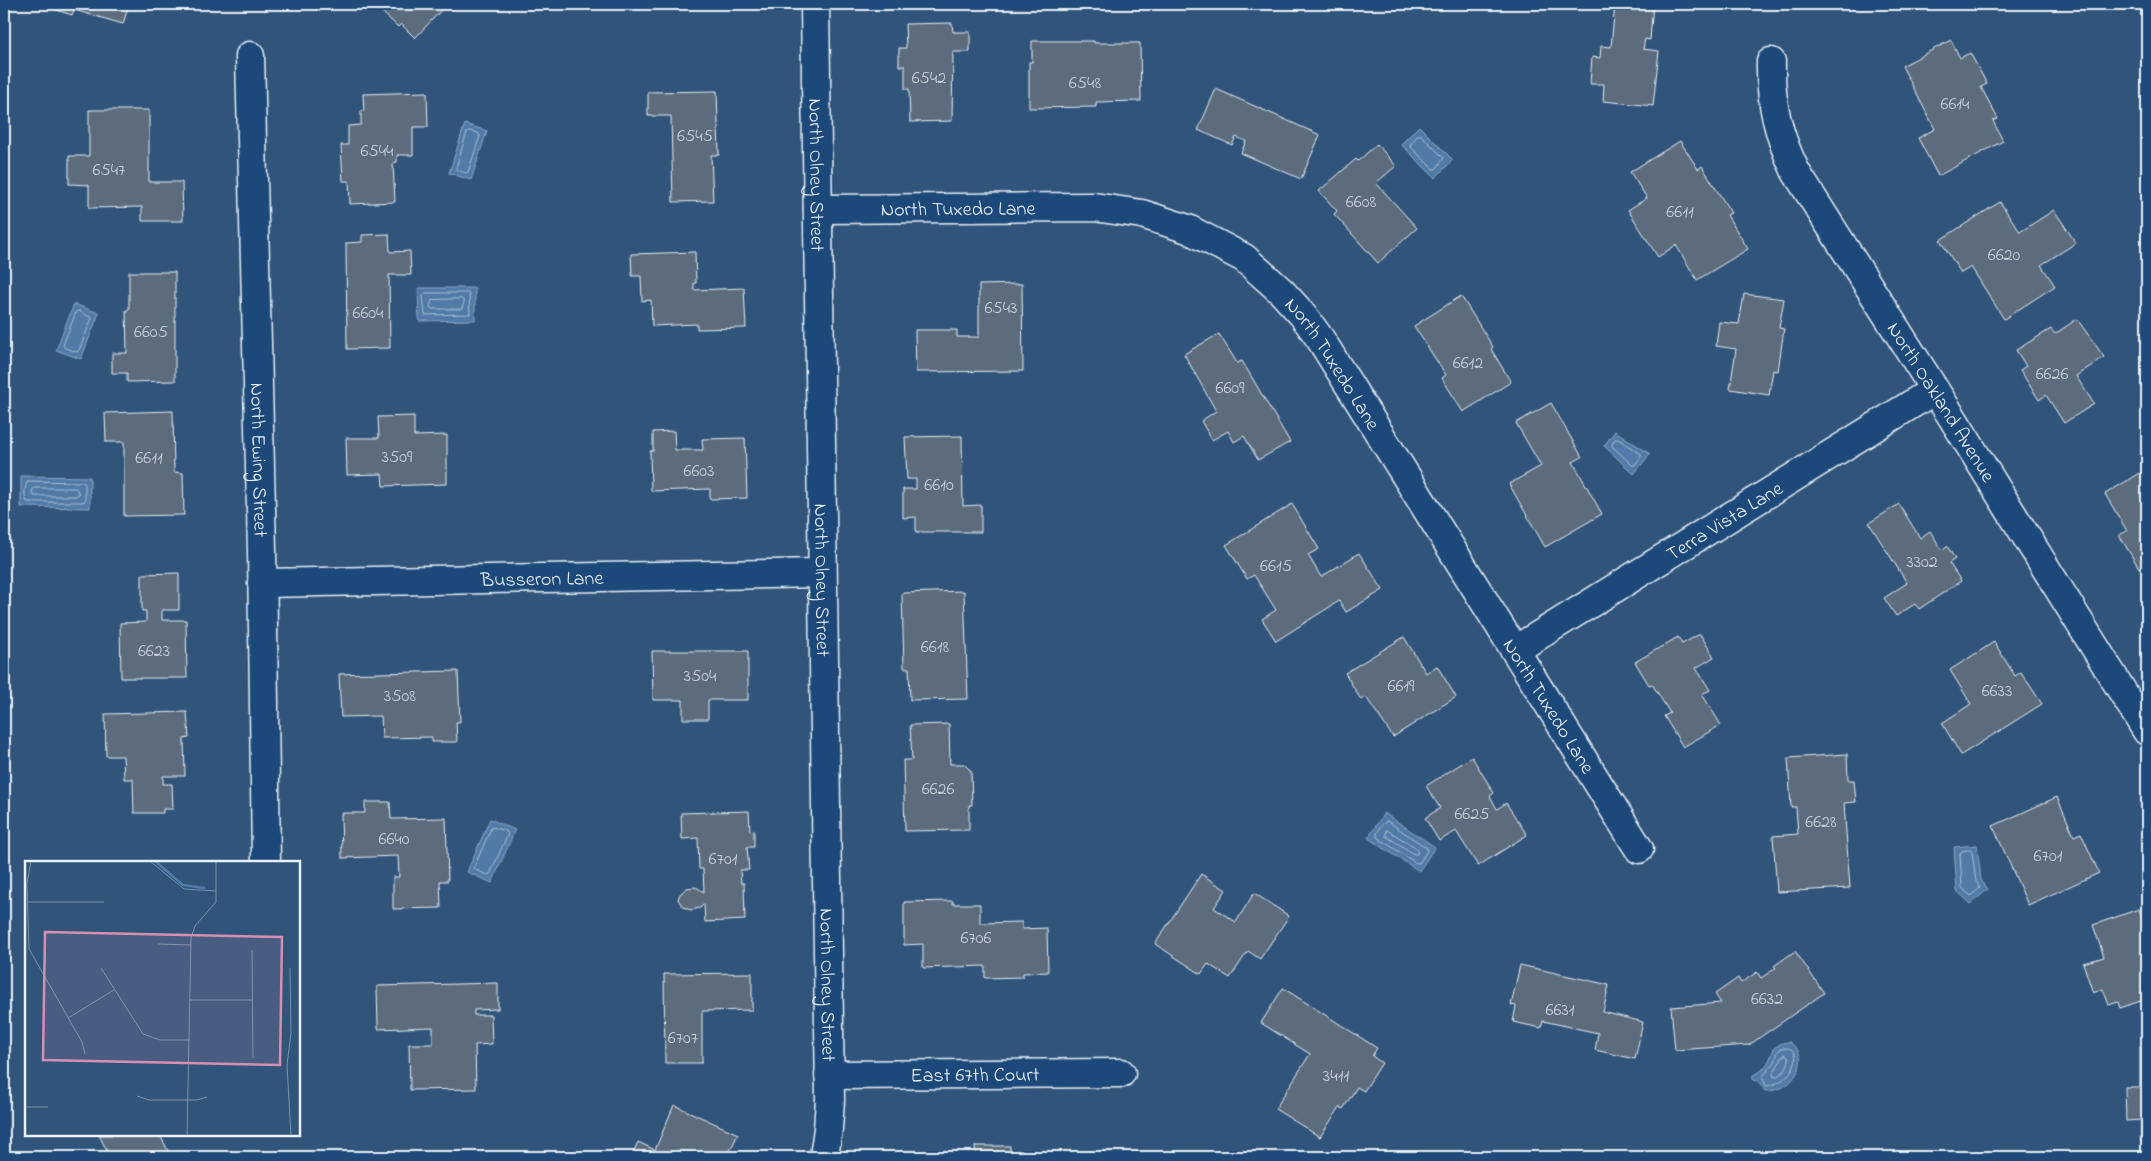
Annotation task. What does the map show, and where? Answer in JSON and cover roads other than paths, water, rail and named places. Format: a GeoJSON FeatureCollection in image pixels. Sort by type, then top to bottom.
{"type":"FeatureCollection","features":[{"type":"Feature","properties":{"kind":"street","name":"North Olney Street"},"geometry":{"type":"LineString","coordinates":[[815,4],[829,1075],[829,1114],[824,1157]]}},
{"type":"Feature","properties":{"kind":"street","name":"North Ewing Street"},"geometry":{"type":"LineString","coordinates":[[250,56],[262,583],[266,861]]}},
{"type":"Feature","properties":{"kind":"street","name":"North Oakland Avenue"},"geometry":{"type":"LineString","coordinates":[[1771,62],[1771,85],[1775,115],[1786,152],[1793,165],[2147,731]]}},
{"type":"Feature","properties":{"kind":"street","name":"North Tuxedo Lane"},"geometry":{"type":"LineString","coordinates":[[818,209],[1094,207],[1142,214],[1188,228],[1244,258],[1281,291],[1317,334],[1639,849]]}},
{"type":"Feature","properties":{"kind":"street","name":"Terra Vista Lane"},"geometry":{"type":"LineString","coordinates":[[1515,650],[1933,391]]}},
{"type":"Feature","properties":{"kind":"street","name":"Busseron Lane"},"geometry":{"type":"LineString","coordinates":[[262,583],[822,573]]}},
{"type":"Feature","properties":{"kind":"street","name":"East 67th Court"},"geometry":{"type":"LineString","coordinates":[[829,1075],[1121,1073]]}},
{"type":"Feature","properties":{"kind":"water"},"geometry":{"type":"Polygon","coordinates":[[[465,124],[487,131],[471,180],[449,173],[465,124]]]}},
{"type":"Feature","properties":{"kind":"water"},"geometry":{"type":"Polygon","coordinates":[[[1419,126],[1453,160],[1435,178],[1401,144],[1419,126]]]}},
{"type":"Feature","properties":{"kind":"water"},"geometry":{"type":"Polygon","coordinates":[[[418,288],[475,288],[475,320],[419,321],[418,288]]]}},
{"type":"Feature","properties":{"kind":"water"},"geometry":{"type":"Polygon","coordinates":[[[74,304],[99,313],[81,359],[56,350],[74,304]]]}},
{"type":"Feature","properties":{"kind":"water"},"geometry":{"type":"Polygon","coordinates":[[[1615,431],[1650,454],[1634,474],[1604,446],[1615,431]]]}},
{"type":"Feature","properties":{"kind":"water"},"geometry":{"type":"Polygon","coordinates":[[[21,476],[90,477],[90,508],[21,507],[21,476]]]}},
{"type":"Feature","properties":{"kind":"water"},"geometry":{"type":"Polygon","coordinates":[[[1384,813],[1435,847],[1419,871],[1368,838],[1384,813]]]}},
{"type":"Feature","properties":{"kind":"water"},"geometry":{"type":"Polygon","coordinates":[[[490,819],[515,830],[492,883],[467,872],[490,819]]]}},
{"type":"Feature","properties":{"kind":"water"},"geometry":{"type":"Polygon","coordinates":[[[1977,845],[1981,880],[1988,889],[1971,904],[1957,891],[1954,847],[1977,845]]]}},
{"type":"Feature","properties":{"kind":"water"},"geometry":{"type":"Polygon","coordinates":[[[1789,1042],[1799,1053],[1800,1066],[1797,1073],[1793,1079],[1781,1088],[1765,1091],[1758,1081],[1753,1080],[1753,1075],[1764,1068],[1774,1048],[1782,1043],[1789,1042]]]}}]}
